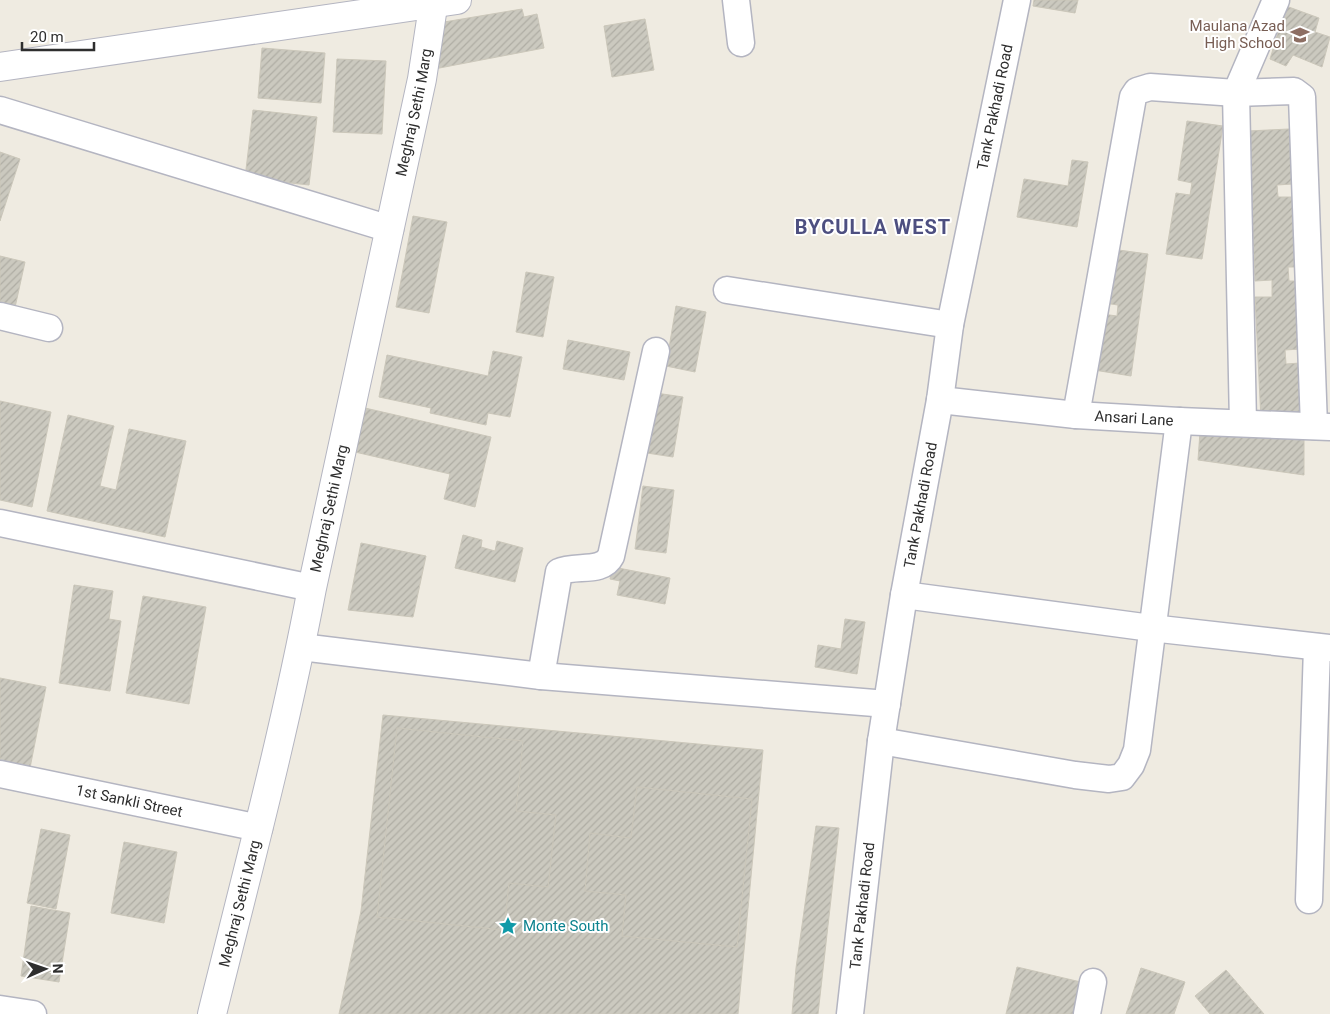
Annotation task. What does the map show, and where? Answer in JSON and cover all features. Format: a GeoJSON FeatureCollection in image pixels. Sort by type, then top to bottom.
{"type":"FeatureCollection","features":[{"type":"Feature","properties":{"kind":"street"},"geometry":{"type":"LineString","coordinates":[[736,0],[741,43]]}},
{"type":"Feature","properties":{"kind":"street","name":"Tank Pakhadi Road"},"geometry":{"type":"LineString","coordinates":[[850,1014],[886,704],[940,400],[950,326],[1017,0]]}},
{"type":"Feature","properties":{"kind":"street"},"geometry":{"type":"LineString","coordinates":[[1243,423],[1236,93],[1276,0]]}},
{"type":"Feature","properties":{"kind":"street"},"geometry":{"type":"LineString","coordinates":[[0,67],[442,1]]}},
{"type":"Feature","properties":{"kind":"street","name":"Meghraj Sethi Marg"},"geometry":{"type":"LineString","coordinates":[[212,1014],[259,828],[301,647],[312,588],[422,79],[442,1]]}},
{"type":"Feature","properties":{"kind":"street"},"geometry":{"type":"LineString","coordinates":[[1076,415],[1133,97],[1137,91],[1150,87],[1236,93],[1294,91],[1302,97],[1322,426]]}},
{"type":"Feature","properties":{"kind":"street"},"geometry":{"type":"LineString","coordinates":[[0,110],[390,229]]}},
{"type":"Feature","properties":{"kind":"street"},"geometry":{"type":"LineString","coordinates":[[727,290],[950,326]]}},
{"type":"Feature","properties":{"kind":"street"},"geometry":{"type":"LineString","coordinates":[[0,316],[50,328]]}},
{"type":"Feature","properties":{"kind":"street"},"geometry":{"type":"LineString","coordinates":[[540,676],[559,572],[569,568],[600,566],[608,561],[611,556],[656,351]]}},
{"type":"Feature","properties":{"kind":"street","name":"Ansari Lane"},"geometry":{"type":"LineString","coordinates":[[940,400],[1076,415],[1322,426]]}},
{"type":"Feature","properties":{"kind":"street"},"geometry":{"type":"LineString","coordinates":[[881,741],[1075,775],[1109,779],[1122,777],[1131,765],[1137,750],[1151,628],[1179,421]]}},
{"type":"Feature","properties":{"kind":"street"},"geometry":{"type":"LineString","coordinates":[[0,523],[312,588]]}},
{"type":"Feature","properties":{"kind":"street"},"geometry":{"type":"LineString","coordinates":[[904,595],[1151,628],[1323,647],[1309,900]]}},
{"type":"Feature","properties":{"kind":"street"},"geometry":{"type":"LineString","coordinates":[[301,647],[540,676],[886,704]]}},
{"type":"Feature","properties":{"kind":"street","name":"1st Sankli Street"},"geometry":{"type":"LineString","coordinates":[[0,774],[259,828]]}},
{"type":"Feature","properties":{"kind":"street"},"geometry":{"type":"LineString","coordinates":[[1087,1014],[1093,982]]}},
{"type":"Feature","properties":{"kind":"street"},"geometry":{"type":"LineString","coordinates":[[0,1009],[33,1014]]}},
{"type":"Feature","properties":{"kind":"building"},"geometry":{"type":"Polygon","coordinates":[[[1034,0],[1078,0],[1075,13],[1033,6],[1034,0]]]}},
{"type":"Feature","properties":{"kind":"building","name":"Maulana Azad High School"},"geometry":{"type":"Polygon","coordinates":[[[1286,6],[1319,18],[1315,32],[1330,37],[1322,67],[1293,55],[1286,66],[1270,59],[1286,6]]]}},
{"type":"Feature","properties":{"kind":"building"},"geometry":{"type":"Polygon","coordinates":[[[522,9],[524,17],[537,14],[544,48],[429,70],[444,22],[522,9]]]}},
{"type":"Feature","properties":{"kind":"building"},"geometry":{"type":"Polygon","coordinates":[[[645,19],[654,70],[612,77],[604,26],[645,19]]]}},
{"type":"Feature","properties":{"kind":"building"},"geometry":{"type":"Polygon","coordinates":[[[262,48],[325,53],[321,103],[258,98],[262,48]]]}},
{"type":"Feature","properties":{"kind":"building"},"geometry":{"type":"Polygon","coordinates":[[[337,59],[386,61],[382,134],[333,132],[337,59]]]}},
{"type":"Feature","properties":{"kind":"building"},"geometry":{"type":"Polygon","coordinates":[[[253,110],[317,117],[309,185],[245,178],[253,110]]]}},
{"type":"Feature","properties":{"kind":"building"},"geometry":{"type":"Polygon","coordinates":[[[1187,121],[1223,126],[1202,259],[1166,254],[1176,193],[1190,195],[1192,183],[1178,180],[1187,121]]]}},
{"type":"Feature","properties":{"kind":"building"},"geometry":{"type":"Polygon","coordinates":[[[1289,129],[1292,184],[1277,185],[1278,197],[1293,197],[1296,267],[1288,267],[1289,281],[1296,281],[1300,349],[1285,350],[1286,364],[1300,363],[1303,418],[1261,420],[1255,297],[1272,297],[1272,280],[1255,281],[1248,131],[1289,129]]]}},
{"type":"Feature","properties":{"kind":"building"},"geometry":{"type":"Polygon","coordinates":[[[0,152],[20,159],[0,221],[0,152]]]}},
{"type":"Feature","properties":{"kind":"building"},"geometry":{"type":"Polygon","coordinates":[[[1072,160],[1088,162],[1077,227],[1017,217],[1024,179],[1068,186],[1072,160]]]}},
{"type":"Feature","properties":{"kind":"building"},"geometry":{"type":"Polygon","coordinates":[[[413,216],[447,222],[429,313],[396,307],[413,216]]]}},
{"type":"Feature","properties":{"kind":"building"},"geometry":{"type":"Polygon","coordinates":[[[1111,249],[1148,254],[1131,376],[1094,370],[1102,314],[1117,316],[1118,305],[1104,303],[1111,249]]]}},
{"type":"Feature","properties":{"kind":"building"},"geometry":{"type":"Polygon","coordinates":[[[0,256],[25,262],[14,312],[0,309],[0,256]]]}},
{"type":"Feature","properties":{"kind":"building"},"geometry":{"type":"Polygon","coordinates":[[[526,272],[554,277],[543,337],[516,332],[526,272]]]}},
{"type":"Feature","properties":{"kind":"building"},"geometry":{"type":"Polygon","coordinates":[[[676,306],[706,312],[695,372],[666,366],[676,306]]]}},
{"type":"Feature","properties":{"kind":"building"},"geometry":{"type":"Polygon","coordinates":[[[568,340],[630,352],[624,380],[563,369],[568,340]]]}},
{"type":"Feature","properties":{"kind":"building"},"geometry":{"type":"Polygon","coordinates":[[[493,351],[522,357],[510,417],[488,413],[486,425],[430,413],[431,408],[379,397],[387,355],[488,376],[493,351]]]}},
{"type":"Feature","properties":{"kind":"building"},"geometry":{"type":"Polygon","coordinates":[[[656,393],[683,397],[673,457],[647,453],[656,393]]]}},
{"type":"Feature","properties":{"kind":"building"},"geometry":{"type":"Polygon","coordinates":[[[0,401],[51,412],[32,507],[0,500],[0,401]]]}},
{"type":"Feature","properties":{"kind":"building"},"geometry":{"type":"Polygon","coordinates":[[[365,408],[491,437],[475,507],[444,499],[450,474],[355,452],[365,408]]]}},
{"type":"Feature","properties":{"kind":"building"},"geometry":{"type":"Polygon","coordinates":[[[68,415],[114,426],[100,486],[116,490],[129,429],[186,441],[165,537],[47,511],[68,415]]]}},
{"type":"Feature","properties":{"kind":"building"},"geometry":{"type":"Polygon","coordinates":[[[1200,432],[1304,436],[1304,475],[1198,460],[1200,432]]]}},
{"type":"Feature","properties":{"kind":"building"},"geometry":{"type":"Polygon","coordinates":[[[643,486],[674,490],[666,553],[635,549],[643,486]]]}},
{"type":"Feature","properties":{"kind":"building"},"geometry":{"type":"Polygon","coordinates":[[[463,535],[482,540],[481,547],[495,551],[497,541],[523,548],[515,582],[455,568],[463,535]]]}},
{"type":"Feature","properties":{"kind":"building"},"geometry":{"type":"Polygon","coordinates":[[[361,543],[426,556],[413,617],[348,610],[361,543]]]}},
{"type":"Feature","properties":{"kind":"building"},"geometry":{"type":"Polygon","coordinates":[[[613,567],[670,578],[665,604],[617,595],[620,581],[610,579],[613,567]]]}},
{"type":"Feature","properties":{"kind":"building"},"geometry":{"type":"Polygon","coordinates":[[[74,585],[113,591],[109,619],[121,621],[110,691],[59,683],[74,585]]]}},
{"type":"Feature","properties":{"kind":"building"},"geometry":{"type":"Polygon","coordinates":[[[143,596],[206,607],[189,704],[126,693],[143,596]]]}},
{"type":"Feature","properties":{"kind":"building"},"geometry":{"type":"Polygon","coordinates":[[[845,619],[865,622],[857,674],[815,667],[818,645],[841,649],[845,619]]]}},
{"type":"Feature","properties":{"kind":"building"},"geometry":{"type":"Polygon","coordinates":[[[0,678],[46,687],[30,768],[0,763],[0,678]]]}},
{"type":"Feature","properties":{"kind":"building","name":"Monte South"},"geometry":{"type":"Polygon","coordinates":[[[383,715],[763,750],[738,1014],[339,1014],[361,911],[383,715]]]}},
{"type":"Feature","properties":{"kind":"building"},"geometry":{"type":"Polygon","coordinates":[[[397,728],[523,741],[516,811],[556,815],[548,887],[509,883],[504,930],[377,917],[397,728]]]}},
{"type":"Feature","properties":{"kind":"building"},"geometry":{"type":"Polygon","coordinates":[[[637,787],[752,799],[737,947],[622,936],[626,895],[585,891],[590,833],[631,838],[637,787]]]}},
{"type":"Feature","properties":{"kind":"building"},"geometry":{"type":"Polygon","coordinates":[[[816,826],[839,828],[818,1014],[792,1014],[796,968],[816,826]]]}},
{"type":"Feature","properties":{"kind":"building"},"geometry":{"type":"Polygon","coordinates":[[[41,829],[70,835],[56,909],[27,903],[41,829]]]}},
{"type":"Feature","properties":{"kind":"building"},"geometry":{"type":"Polygon","coordinates":[[[124,842],[177,852],[164,923],[111,913],[124,842]]]}},
{"type":"Feature","properties":{"kind":"building"},"geometry":{"type":"Polygon","coordinates":[[[31,906],[70,913],[59,982],[21,976],[31,906]]]}},
{"type":"Feature","properties":{"kind":"building"},"geometry":{"type":"Polygon","coordinates":[[[1017,967],[1085,983],[1078,1014],[1006,1014],[1017,967]]]}},
{"type":"Feature","properties":{"kind":"building"},"geometry":{"type":"Polygon","coordinates":[[[1141,968],[1185,982],[1174,1014],[1126,1014],[1141,968]]]}},
{"type":"Feature","properties":{"kind":"building"},"geometry":{"type":"Polygon","coordinates":[[[1226,970],[1264,1014],[1210,1014],[1195,996],[1226,970]]]}},
{"type":"Feature","properties":{"kind":"place","name":"Maulana Azad High School"},"geometry":{"type":"Point","coordinates":[1300,35]}},
{"type":"Feature","properties":{"kind":"place","name":"Monte South"},"geometry":{"type":"Point","coordinates":[508,926]}},
{"type":"Feature","properties":{"kind":"district","name":"BYCULLA WEST"},"geometry":{"type":"Point","coordinates":[873,227]}}]}
